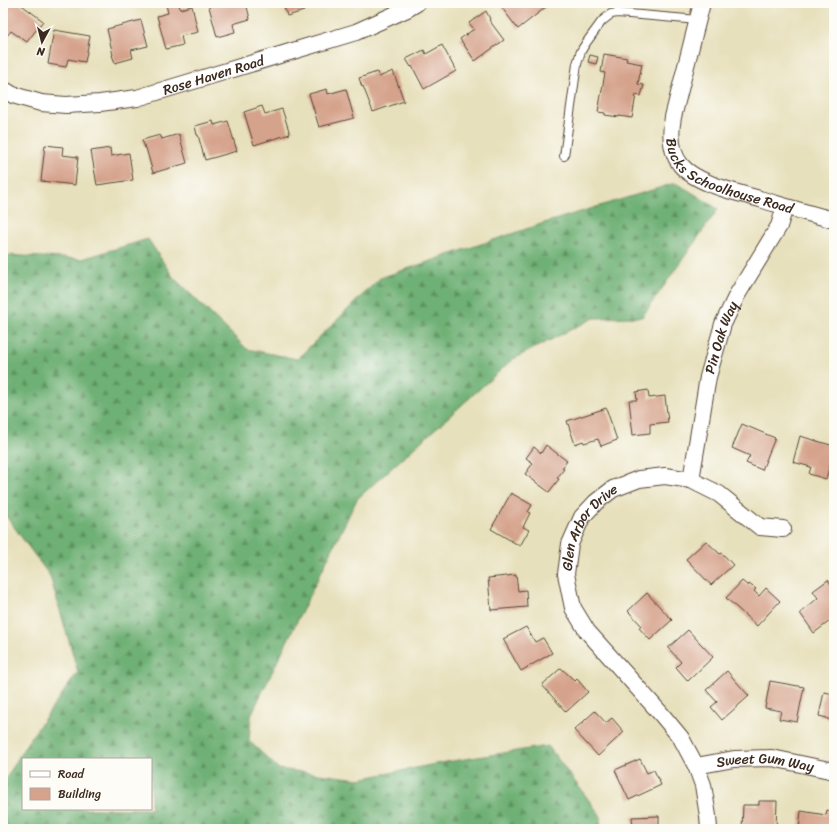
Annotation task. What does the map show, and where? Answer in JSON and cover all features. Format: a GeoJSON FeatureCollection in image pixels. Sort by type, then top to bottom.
{"type":"FeatureCollection","features":[{"type":"Feature","properties":{"kind":"street","name":"Rose Haven Road"},"geometry":{"type":"LineString","coordinates":[[3,89],[13,95],[41,104],[100,104],[137,98],[356,32],[407,10],[417,3]]}},
{"type":"Feature","properties":{"kind":"street","name":"Bucks Schoolhouse Road"},"geometry":{"type":"LineString","coordinates":[[702,3],[673,117],[671,129],[672,147],[675,156],[688,172],[712,185],[834,220]]}},
{"type":"Feature","properties":{"kind":"street","name":"Pin Oak Way"},"geometry":{"type":"LineString","coordinates":[[691,480],[708,377],[723,324],[738,295],[779,226],[785,206]]}},
{"type":"Feature","properties":{"kind":"street","name":"Glen Arbor Drive"},"geometry":{"type":"LineString","coordinates":[[709,829],[703,785],[696,766],[681,738],[586,631],[573,608],[566,574],[570,544],[582,517],[596,502],[613,489],[639,479],[665,476],[691,480],[720,494],[760,527],[783,529]]}},
{"type":"Feature","properties":{"kind":"street","name":"Sweet Gum Way"},"geometry":{"type":"LineString","coordinates":[[696,766],[734,759],[772,758],[834,771]]}},
{"type":"Feature","properties":{"kind":"lane"},"geometry":{"type":"LineString","coordinates":[[564,156],[577,64],[586,43],[602,21],[611,14],[618,12],[698,20]]}},
{"type":"Feature","properties":{"kind":"green space"},"geometry":{"type":"Polygon","coordinates":[[[675,183],[718,209],[642,317],[594,318],[513,359],[357,499],[251,715],[249,741],[279,769],[359,779],[446,762],[548,746],[600,815],[601,829],[3,829],[3,784],[27,743],[78,672],[50,576],[3,512],[3,255],[82,259],[148,239],[173,277],[247,349],[297,359],[380,278],[541,224],[675,183]]]}},
{"type":"Feature","properties":{"kind":"building"},"geometry":{"type":"Polygon","coordinates":[[[8,3],[19,3],[43,21],[27,42],[11,31],[6,37],[3,35],[3,10],[8,3]]]}},
{"type":"Feature","properties":{"kind":"building"},"geometry":{"type":"Polygon","coordinates":[[[179,3],[180,9],[192,6],[198,32],[181,36],[183,45],[166,49],[157,16],[168,13],[166,5],[179,3]]]}},
{"type":"Feature","properties":{"kind":"building"},"geometry":{"type":"Polygon","coordinates":[[[208,3],[246,3],[250,19],[233,24],[235,32],[217,37],[208,3]]]}},
{"type":"Feature","properties":{"kind":"building"},"geometry":{"type":"Polygon","coordinates":[[[283,3],[315,3],[303,8],[304,11],[287,16],[283,3]]]}},
{"type":"Feature","properties":{"kind":"building"},"geometry":{"type":"Polygon","coordinates":[[[509,3],[544,3],[546,7],[518,29],[502,8],[509,3]]]}},
{"type":"Feature","properties":{"kind":"building"},"geometry":{"type":"Polygon","coordinates":[[[486,11],[490,19],[489,20],[504,40],[475,61],[460,39],[474,29],[469,23],[486,11]]]}},
{"type":"Feature","properties":{"kind":"building"},"geometry":{"type":"Polygon","coordinates":[[[141,20],[148,46],[131,50],[133,58],[115,63],[107,29],[141,20]]]}},
{"type":"Feature","properties":{"kind":"building"},"geometry":{"type":"Polygon","coordinates":[[[54,30],[90,36],[85,62],[68,59],[66,67],[48,64],[54,30]]]}},
{"type":"Feature","properties":{"kind":"building"},"geometry":{"type":"Polygon","coordinates":[[[442,45],[456,71],[424,89],[412,66],[411,67],[406,59],[424,50],[426,54],[442,45]]]}},
{"type":"Feature","properties":{"kind":"building"},"geometry":{"type":"Polygon","coordinates":[[[604,54],[627,58],[626,61],[642,64],[638,84],[644,85],[641,96],[636,95],[632,118],[605,115],[605,113],[598,112],[605,73],[601,72],[604,54]]]}},
{"type":"Feature","properties":{"kind":"building"},"geometry":{"type":"Polygon","coordinates":[[[590,55],[598,57],[596,64],[588,62],[590,55]]]}},
{"type":"Feature","properties":{"kind":"building"},"geometry":{"type":"Polygon","coordinates":[[[393,71],[404,101],[373,112],[359,78],[377,72],[379,77],[393,71]]]}},
{"type":"Feature","properties":{"kind":"building"},"geometry":{"type":"Polygon","coordinates":[[[327,89],[328,94],[346,89],[354,118],[319,127],[309,94],[327,89]]]}},
{"type":"Feature","properties":{"kind":"building"},"geometry":{"type":"Polygon","coordinates":[[[262,106],[265,114],[282,109],[290,134],[254,145],[244,112],[262,106]]]}},
{"type":"Feature","properties":{"kind":"building"},"geometry":{"type":"Polygon","coordinates":[[[213,121],[214,125],[228,121],[237,151],[205,160],[195,126],[213,121]]]}},
{"type":"Feature","properties":{"kind":"building"},"geometry":{"type":"Polygon","coordinates":[[[179,134],[187,163],[153,173],[146,148],[142,140],[160,135],[162,139],[179,134]]]}},
{"type":"Feature","properties":{"kind":"building"},"geometry":{"type":"Polygon","coordinates":[[[45,145],[63,147],[62,155],[78,157],[75,185],[41,181],[45,145]]]}},
{"type":"Feature","properties":{"kind":"building"},"geometry":{"type":"Polygon","coordinates":[[[110,148],[111,156],[129,153],[133,180],[97,185],[91,151],[110,148]]]}},
{"type":"Feature","properties":{"kind":"building"},"geometry":{"type":"Polygon","coordinates":[[[648,390],[649,398],[665,396],[668,422],[650,424],[650,433],[633,435],[629,400],[637,400],[636,392],[648,390]]]}},
{"type":"Feature","properties":{"kind":"building"},"geometry":{"type":"Polygon","coordinates":[[[606,408],[617,440],[601,446],[598,439],[584,443],[583,441],[575,444],[567,421],[606,408]]]}},
{"type":"Feature","properties":{"kind":"building"},"geometry":{"type":"Polygon","coordinates":[[[742,424],[775,438],[762,470],[746,463],[750,456],[732,448],[742,424]]]}},
{"type":"Feature","properties":{"kind":"building"},"geometry":{"type":"Polygon","coordinates":[[[800,436],[834,446],[826,479],[809,474],[811,467],[793,462],[800,436]]]}},
{"type":"Feature","properties":{"kind":"building"},"geometry":{"type":"Polygon","coordinates":[[[546,445],[567,461],[562,468],[564,469],[557,478],[559,479],[549,492],[525,474],[533,463],[526,458],[534,447],[541,453],[546,445]]]}},
{"type":"Feature","properties":{"kind":"building"},"geometry":{"type":"Polygon","coordinates":[[[511,493],[532,505],[523,527],[529,530],[520,546],[491,529],[511,493]]]}},
{"type":"Feature","properties":{"kind":"building"},"geometry":{"type":"Polygon","coordinates":[[[706,541],[720,554],[722,553],[733,565],[711,585],[686,559],[706,541]]]}},
{"type":"Feature","properties":{"kind":"building"},"geometry":{"type":"Polygon","coordinates":[[[516,575],[518,591],[526,590],[527,607],[491,610],[488,578],[516,575]]]}},
{"type":"Feature","properties":{"kind":"building"},"geometry":{"type":"Polygon","coordinates":[[[828,580],[834,589],[834,618],[814,633],[800,613],[818,598],[813,591],[828,580]]]}},
{"type":"Feature","properties":{"kind":"building"},"geometry":{"type":"Polygon","coordinates":[[[742,581],[748,586],[749,584],[756,589],[754,591],[759,596],[766,588],[780,601],[757,626],[726,598],[742,581]]]}},
{"type":"Feature","properties":{"kind":"building"},"geometry":{"type":"Polygon","coordinates":[[[647,593],[672,620],[650,640],[639,628],[641,625],[628,611],[647,593]]]}},
{"type":"Feature","properties":{"kind":"building"},"geometry":{"type":"Polygon","coordinates":[[[526,627],[535,642],[543,638],[552,653],[521,671],[503,639],[526,627]]]}},
{"type":"Feature","properties":{"kind":"building"},"geometry":{"type":"Polygon","coordinates":[[[688,630],[713,657],[688,681],[676,667],[681,662],[668,648],[688,630]]]}},
{"type":"Feature","properties":{"kind":"building"},"geometry":{"type":"Polygon","coordinates":[[[561,668],[575,681],[577,679],[588,692],[566,712],[542,685],[561,668]]]}},
{"type":"Feature","properties":{"kind":"building"},"geometry":{"type":"Polygon","coordinates":[[[727,671],[749,696],[722,720],[711,707],[717,702],[706,690],[727,671]]]}},
{"type":"Feature","properties":{"kind":"building"},"geometry":{"type":"Polygon","coordinates":[[[770,681],[804,687],[797,722],[779,719],[781,711],[765,708],[770,681]]]}},
{"type":"Feature","properties":{"kind":"building"},"geometry":{"type":"Polygon","coordinates":[[[824,692],[834,694],[834,722],[819,716],[824,692]]]}},
{"type":"Feature","properties":{"kind":"building"},"geometry":{"type":"Polygon","coordinates":[[[595,711],[606,723],[612,718],[624,732],[598,756],[574,730],[595,711]]]}},
{"type":"Feature","properties":{"kind":"building"},"geometry":{"type":"Polygon","coordinates":[[[640,759],[647,773],[654,770],[661,785],[629,800],[615,770],[640,759]]]}},
{"type":"Feature","properties":{"kind":"building"},"geometry":{"type":"Polygon","coordinates":[[[759,801],[777,801],[776,829],[742,829],[743,805],[759,805],[759,801]]]}},
{"type":"Feature","properties":{"kind":"building"},"geometry":{"type":"Polygon","coordinates":[[[827,810],[834,812],[834,829],[799,829],[801,811],[826,815],[827,810]]]}},
{"type":"Feature","properties":{"kind":"building"},"geometry":{"type":"Polygon","coordinates":[[[659,816],[659,829],[633,829],[632,817],[659,816]]]}}]}
